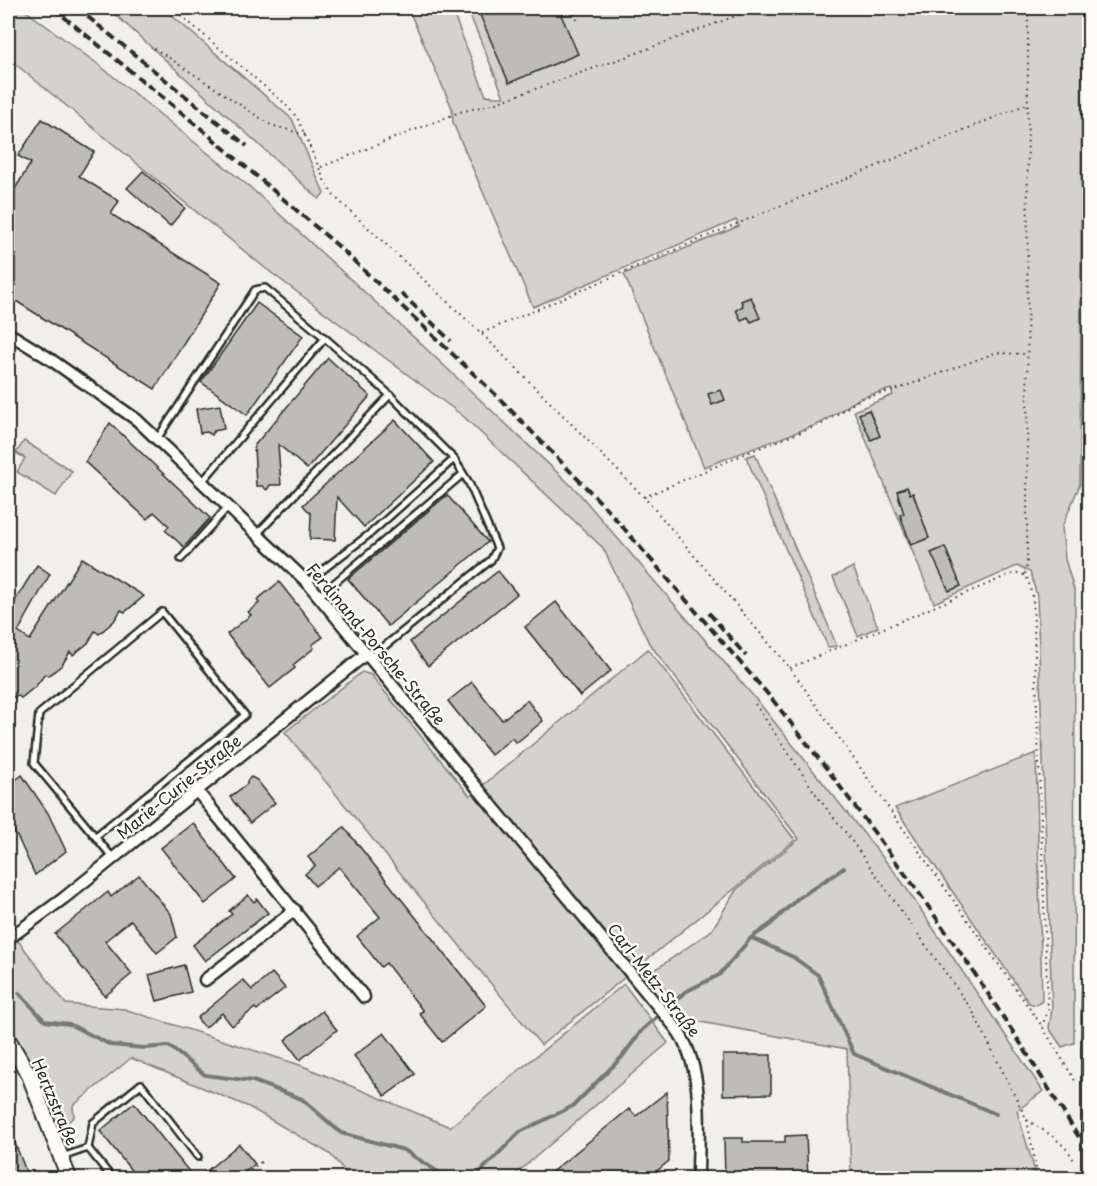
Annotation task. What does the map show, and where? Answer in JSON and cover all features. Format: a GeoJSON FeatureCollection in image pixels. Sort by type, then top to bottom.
{"type":"FeatureCollection","features":[{"type":"Feature","properties":{"kind":"main road"},"geometry":{"type":"LineString","coordinates":[[1089,988],[1089,1179]]}},
{"type":"Feature","properties":{"kind":"main road","name":"Hertzstraße"},"geometry":{"type":"LineString","coordinates":[[8,1039],[29,1075],[69,1179]]}},
{"type":"Feature","properties":{"kind":"street","name":"Ferdinand-Porsche-Straße"},"geometry":{"type":"LineString","coordinates":[[8,333],[47,357],[137,420],[307,582],[489,804],[559,884]]}},
{"type":"Feature","properties":{"kind":"street","name":"Marie-Curie-Straße"},"geometry":{"type":"LineString","coordinates":[[8,939],[114,859],[368,656]]}},
{"type":"Feature","properties":{"kind":"street"},"geometry":{"type":"LineString","coordinates":[[197,791],[364,997]]}},
{"type":"Feature","properties":{"kind":"street","name":"Carl-Metz-Straße"},"geometry":{"type":"LineString","coordinates":[[559,884],[670,1021],[688,1047],[695,1071],[699,1179]]}},
{"type":"Feature","properties":{"kind":"street"},"geometry":{"type":"LineString","coordinates":[[205,980],[295,910]]}},
{"type":"Feature","properties":{"kind":"lane"},"geometry":{"type":"LineString","coordinates":[[157,439],[255,290],[264,288],[390,395],[454,459],[497,548],[495,554],[491,560],[368,656]]}},
{"type":"Feature","properties":{"kind":"lane"},"geometry":{"type":"LineString","coordinates":[[202,482],[325,338]]}},
{"type":"Feature","properties":{"kind":"lane"},"geometry":{"type":"LineString","coordinates":[[257,534],[390,395]]}},
{"type":"Feature","properties":{"kind":"lane"},"geometry":{"type":"LineString","coordinates":[[307,582],[372,532],[454,459]]}},
{"type":"Feature","properties":{"kind":"lane"},"geometry":{"type":"LineString","coordinates":[[319,596],[463,474]]}},
{"type":"Feature","properties":{"kind":"lane"},"geometry":{"type":"LineString","coordinates":[[181,559],[228,507]]}},
{"type":"Feature","properties":{"kind":"lane"},"geometry":{"type":"LineString","coordinates":[[96,836],[245,715],[162,612],[39,714],[33,763],[114,859]]}},
{"type":"Feature","properties":{"kind":"lane"},"geometry":{"type":"LineString","coordinates":[[112,1179],[88,1148],[93,1123],[141,1084],[198,1157]]}},
{"type":"Feature","properties":{"kind":"lane"},"geometry":{"type":"LineString","coordinates":[[61,1158],[88,1148]]}},
{"type":"Feature","properties":{"kind":"path"},"geometry":{"type":"LineString","coordinates":[[172,8],[283,102],[297,117],[334,196],[481,333],[644,497],[790,668],[1042,1026],[1075,1082],[1082,1089]]}},
{"type":"Feature","properties":{"kind":"path"},"geometry":{"type":"LineString","coordinates":[[572,8],[577,20]]}},
{"type":"Feature","properties":{"kind":"path"},"geometry":{"type":"LineString","coordinates":[[319,168],[460,112],[493,104],[757,8]]}},
{"type":"Feature","properties":{"kind":"path"},"geometry":{"type":"LineString","coordinates":[[1028,8],[1027,564],[1025,575],[1033,599],[1047,1011],[1042,1026]]}},
{"type":"Feature","properties":{"kind":"path"},"geometry":{"type":"LineString","coordinates":[[8,22],[14,36],[8,49]]}},
{"type":"Feature","properties":{"kind":"path"},"geometry":{"type":"LineString","coordinates":[[154,48],[271,125],[306,135]]}},
{"type":"Feature","properties":{"kind":"path"},"geometry":{"type":"LineString","coordinates":[[481,333],[705,237],[1028,104]]}},
{"type":"Feature","properties":{"kind":"path"},"geometry":{"type":"LineString","coordinates":[[644,497],[822,424],[860,399],[895,390],[995,353],[1026,354]]}},
{"type":"Feature","properties":{"kind":"path"},"geometry":{"type":"LineString","coordinates":[[790,668],[1009,575],[1017,573],[1025,575]]}},
{"type":"Feature","properties":{"kind":"path"},"geometry":{"type":"LineString","coordinates":[[755,704],[820,800],[853,842],[972,1010],[1027,1120],[1038,1179]]}},
{"type":"Feature","properties":{"kind":"path"},"geometry":{"type":"LineString","coordinates":[[1027,1120],[1058,1140],[1070,1151],[1077,1168]]}},
{"type":"Feature","properties":{"kind":"path"},"geometry":{"type":"LineString","coordinates":[[241,1179],[261,1162]]}},
{"type":"Feature","properties":{"kind":"shaded area"},"geometry":{"type":"Polygon","coordinates":[[[8,8],[22,8],[99,65],[251,188],[577,491],[760,704],[900,879],[1043,1091],[1017,1111],[1037,1178],[851,1178],[847,1049],[690,1020],[651,973],[712,930],[736,890],[799,839],[649,643],[603,548],[463,416],[265,268],[14,63],[8,72],[8,8]]]}},
{"type":"Feature","properties":{"kind":"shaded area"},"geometry":{"type":"Polygon","coordinates":[[[108,8],[163,8],[292,119],[324,193],[319,199],[108,8]]]}},
{"type":"Feature","properties":{"kind":"shaded area"},"geometry":{"type":"Polygon","coordinates":[[[408,8],[451,8],[486,96],[504,97],[467,8],[1082,8],[1080,484],[1062,527],[1065,559],[1075,593],[1074,1043],[1062,1047],[1049,1028],[1052,1009],[1037,596],[1030,572],[1017,566],[934,603],[854,411],[893,395],[891,389],[860,398],[821,423],[704,467],[624,274],[739,226],[736,220],[533,307],[453,123],[452,108],[408,8]]]}},
{"type":"Feature","properties":{"kind":"shaded area"},"geometry":{"type":"Polygon","coordinates":[[[24,441],[72,471],[56,496],[17,472],[25,458],[16,453],[24,441]]]}},
{"type":"Feature","properties":{"kind":"shaded area"},"geometry":{"type":"Polygon","coordinates":[[[755,454],[837,646],[828,647],[746,457],[755,454]]]}},
{"type":"Feature","properties":{"kind":"shaded area"},"geometry":{"type":"Polygon","coordinates":[[[853,567],[878,627],[858,636],[833,577],[853,567]]]}},
{"type":"Feature","properties":{"kind":"shaded area"},"geometry":{"type":"Polygon","coordinates":[[[648,649],[795,840],[541,1045],[285,732],[362,672],[371,675],[470,796],[648,649]]]}},
{"type":"Feature","properties":{"kind":"shaded area"},"geometry":{"type":"Polygon","coordinates":[[[1036,753],[1042,1001],[1036,1005],[1029,1003],[895,808],[1036,753]]]}},
{"type":"Feature","properties":{"kind":"shaded area"},"geometry":{"type":"Polygon","coordinates":[[[17,939],[66,1004],[124,1009],[300,1065],[450,1127],[624,984],[668,1043],[511,1178],[351,1178],[330,1154],[249,1107],[131,1058],[73,1106],[74,1117],[59,1129],[38,1077],[8,1024],[8,945],[17,939]]]}},
{"type":"Feature","properties":{"kind":"building"},"geometry":{"type":"Polygon","coordinates":[[[477,8],[558,8],[578,54],[509,83],[477,8]]]}},
{"type":"Feature","properties":{"kind":"building"},"geometry":{"type":"Polygon","coordinates":[[[42,119],[94,152],[79,176],[119,201],[111,214],[221,283],[155,389],[8,296],[8,200],[31,163],[18,156],[42,119]]]}},
{"type":"Feature","properties":{"kind":"building"},"geometry":{"type":"Polygon","coordinates":[[[143,171],[185,208],[170,226],[127,188],[143,171]]]}},
{"type":"Feature","properties":{"kind":"building"},"geometry":{"type":"Polygon","coordinates":[[[751,297],[760,318],[751,322],[748,317],[741,320],[736,310],[743,306],[741,301],[751,297]]]}},
{"type":"Feature","properties":{"kind":"building"},"geometry":{"type":"Polygon","coordinates":[[[257,303],[303,336],[247,415],[201,382],[257,303]]]}},
{"type":"Feature","properties":{"kind":"building"},"geometry":{"type":"Polygon","coordinates":[[[328,358],[370,396],[307,469],[278,444],[281,485],[270,485],[267,490],[262,486],[256,486],[254,446],[328,358]]]}},
{"type":"Feature","properties":{"kind":"building"},"geometry":{"type":"Polygon","coordinates":[[[721,390],[725,400],[712,405],[708,394],[721,390]]]}},
{"type":"Feature","properties":{"kind":"building"},"geometry":{"type":"Polygon","coordinates":[[[220,405],[224,429],[214,431],[212,435],[207,432],[200,433],[196,409],[220,405]]]}},
{"type":"Feature","properties":{"kind":"building"},"geometry":{"type":"Polygon","coordinates":[[[869,410],[880,436],[871,440],[859,414],[869,410]]]}},
{"type":"Feature","properties":{"kind":"building"},"geometry":{"type":"Polygon","coordinates":[[[395,420],[434,462],[364,527],[337,497],[335,540],[310,539],[311,514],[303,505],[395,420]]]}},
{"type":"Feature","properties":{"kind":"building"},"geometry":{"type":"Polygon","coordinates":[[[110,423],[210,518],[184,547],[165,530],[169,526],[154,512],[147,519],[85,462],[110,423]]]}},
{"type":"Feature","properties":{"kind":"building"},"geometry":{"type":"Polygon","coordinates":[[[907,487],[910,494],[913,493],[929,538],[911,545],[900,515],[904,514],[897,491],[907,487]]]}},
{"type":"Feature","properties":{"kind":"building"},"geometry":{"type":"Polygon","coordinates":[[[447,495],[488,542],[388,626],[348,579],[447,495]]]}},
{"type":"Feature","properties":{"kind":"building"},"geometry":{"type":"Polygon","coordinates":[[[945,547],[961,586],[949,591],[931,553],[945,547]]]}},
{"type":"Feature","properties":{"kind":"building"},"geometry":{"type":"Polygon","coordinates":[[[82,558],[144,596],[125,612],[121,610],[114,621],[99,634],[95,631],[88,643],[73,655],[70,652],[62,665],[48,676],[45,674],[36,686],[21,698],[17,695],[15,698],[8,693],[8,612],[37,565],[50,574],[18,632],[30,640],[82,558]]]}},
{"type":"Feature","properties":{"kind":"building"},"geometry":{"type":"Polygon","coordinates":[[[498,571],[517,594],[428,666],[410,642],[498,571]]]}},
{"type":"Feature","properties":{"kind":"building"},"geometry":{"type":"Polygon","coordinates":[[[279,582],[323,637],[312,645],[314,648],[293,665],[295,668],[270,688],[227,634],[251,615],[248,612],[259,603],[257,600],[279,582]]]}},
{"type":"Feature","properties":{"kind":"building"},"geometry":{"type":"Polygon","coordinates":[[[556,602],[611,671],[580,696],[525,627],[556,602]]]}},
{"type":"Feature","properties":{"kind":"building"},"geometry":{"type":"Polygon","coordinates":[[[472,682],[502,720],[527,700],[543,721],[516,743],[512,738],[491,755],[448,701],[472,682]]]}},
{"type":"Feature","properties":{"kind":"building"},"geometry":{"type":"Polygon","coordinates":[[[22,775],[48,813],[66,851],[35,875],[18,838],[8,823],[8,786],[22,775]]]}},
{"type":"Feature","properties":{"kind":"building"},"geometry":{"type":"Polygon","coordinates":[[[251,777],[257,780],[275,803],[250,823],[230,797],[247,784],[251,777]]]}},
{"type":"Feature","properties":{"kind":"building"},"geometry":{"type":"Polygon","coordinates":[[[193,823],[236,879],[205,904],[161,848],[193,823]]]}},
{"type":"Feature","properties":{"kind":"building"},"geometry":{"type":"Polygon","coordinates":[[[344,827],[486,1006],[442,1042],[419,1013],[423,1011],[386,963],[381,967],[357,936],[380,917],[339,867],[315,886],[305,874],[315,866],[308,857],[344,827]]]}},
{"type":"Feature","properties":{"kind":"building"},"geometry":{"type":"Polygon","coordinates":[[[139,875],[171,914],[177,937],[157,953],[131,920],[105,941],[132,974],[105,996],[55,934],[108,892],[111,897],[139,875]]]}},
{"type":"Feature","properties":{"kind":"building"},"geometry":{"type":"Polygon","coordinates":[[[248,895],[254,902],[257,899],[268,913],[205,961],[193,945],[232,914],[229,911],[248,895]]]}},
{"type":"Feature","properties":{"kind":"building"},"geometry":{"type":"Polygon","coordinates":[[[184,965],[191,992],[157,1001],[149,975],[184,965]]]}},
{"type":"Feature","properties":{"kind":"building"},"geometry":{"type":"Polygon","coordinates":[[[272,973],[285,988],[232,1026],[222,1013],[205,1028],[197,1018],[243,980],[252,990],[272,973]]]}},
{"type":"Feature","properties":{"kind":"building"},"geometry":{"type":"Polygon","coordinates":[[[322,1011],[337,1030],[300,1060],[285,1040],[322,1011]]]}},
{"type":"Feature","properties":{"kind":"building"},"geometry":{"type":"Polygon","coordinates":[[[384,1033],[415,1074],[385,1096],[354,1056],[384,1033]]]}},
{"type":"Feature","properties":{"kind":"building"},"geometry":{"type":"Polygon","coordinates":[[[723,1055],[771,1055],[771,1094],[723,1095],[723,1055]]]}},
{"type":"Feature","properties":{"kind":"building"},"geometry":{"type":"Polygon","coordinates":[[[667,1092],[669,1161],[647,1179],[543,1179],[629,1109],[636,1116],[667,1092]]]}},
{"type":"Feature","properties":{"kind":"building"},"geometry":{"type":"Polygon","coordinates":[[[134,1103],[195,1179],[138,1179],[100,1131],[134,1103]]]}},
{"type":"Feature","properties":{"kind":"building"},"geometry":{"type":"Polygon","coordinates":[[[8,1125],[29,1179],[8,1179],[8,1125]]]}},
{"type":"Feature","properties":{"kind":"building"},"geometry":{"type":"Polygon","coordinates":[[[806,1135],[808,1179],[725,1179],[724,1138],[743,1138],[743,1142],[785,1142],[785,1136],[806,1135]]]}},
{"type":"Feature","properties":{"kind":"building"},"geometry":{"type":"Polygon","coordinates":[[[239,1144],[255,1164],[237,1179],[197,1179],[239,1144]]]}},
{"type":"Feature","properties":{"kind":"waterway"},"geometry":{"type":"LineString","coordinates":[[469,1178],[475,1177],[520,1132],[573,1106],[622,1057],[642,1030],[685,992],[719,975],[751,938],[771,924],[797,899],[844,868]]}},
{"type":"Feature","properties":{"kind":"waterway"},"geometry":{"type":"LineString","coordinates":[[752,938],[793,957],[818,975],[854,1054],[996,1114]]}},
{"type":"Feature","properties":{"kind":"waterway"},"geometry":{"type":"LineString","coordinates":[[19,993],[45,1021],[69,1024],[111,1045],[144,1048],[169,1046],[205,1075],[253,1081],[302,1099],[341,1133],[404,1150],[438,1172],[452,1178]]}},
{"type":"Feature","properties":{"kind":"railway"},"geometry":{"type":"LineString","coordinates":[[53,8],[198,126],[337,245],[496,395],[607,509],[772,699],[827,769],[914,886],[969,965],[1090,1155]]}},
{"type":"Feature","properties":{"kind":"railway"},"geometry":{"type":"LineString","coordinates":[[77,8],[247,146]]}},
{"type":"Feature","properties":{"kind":"railway"},"geometry":{"type":"LineString","coordinates":[[401,293],[451,341]]}},
{"type":"Feature","properties":{"kind":"railway"},"geometry":{"type":"LineString","coordinates":[[709,613],[746,656]]}}]}
